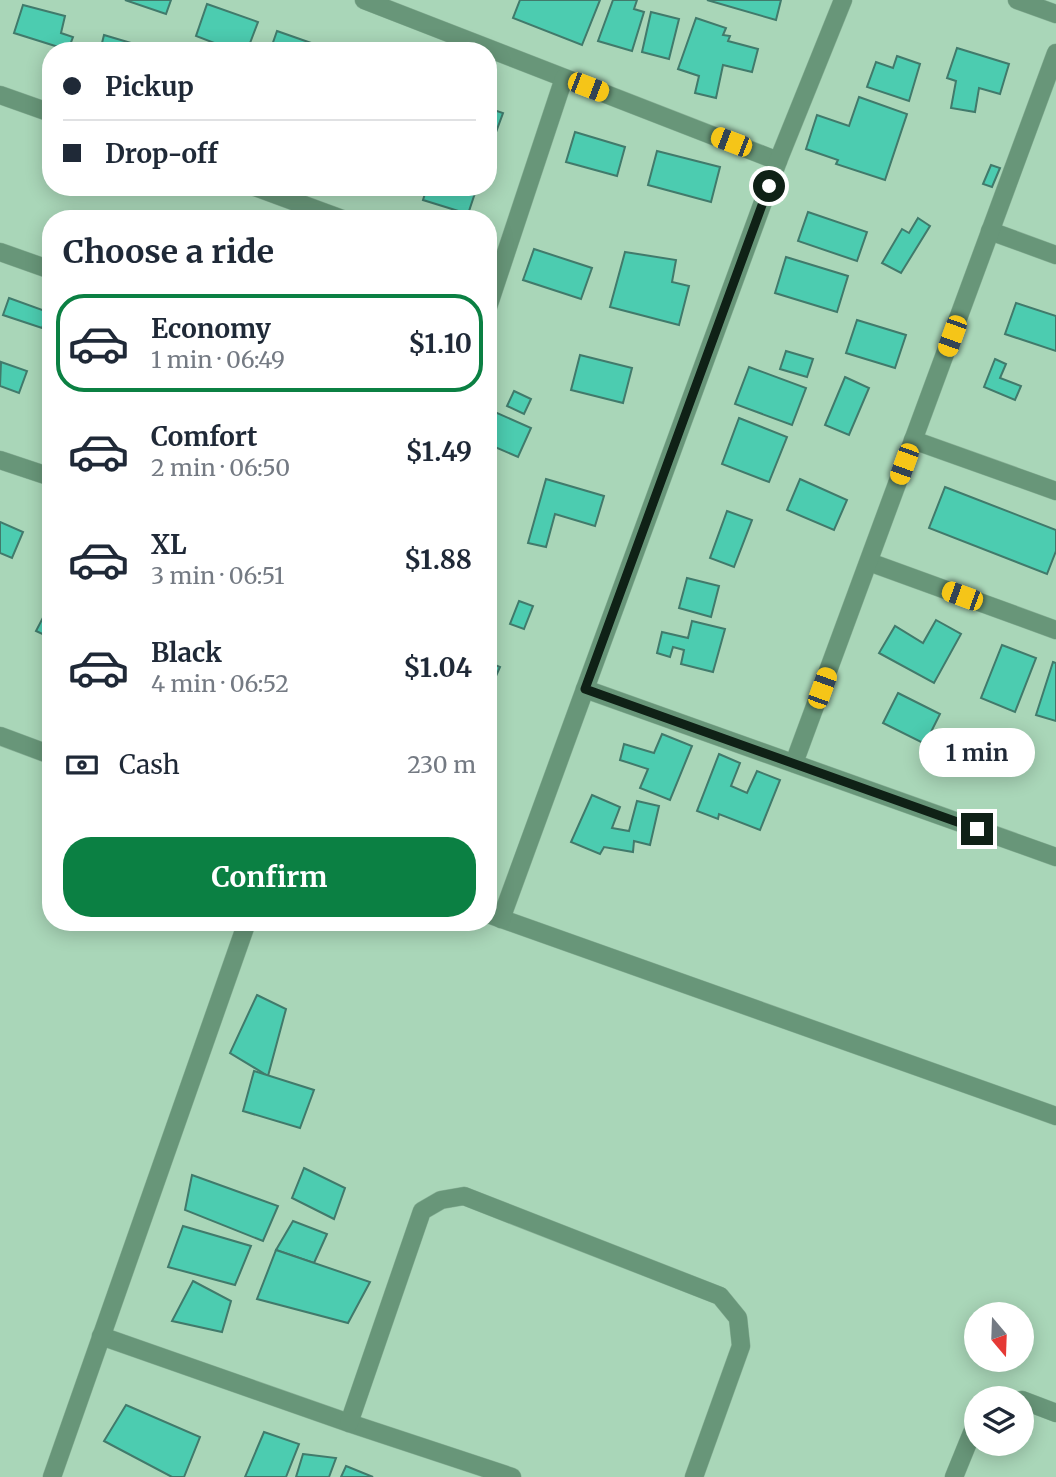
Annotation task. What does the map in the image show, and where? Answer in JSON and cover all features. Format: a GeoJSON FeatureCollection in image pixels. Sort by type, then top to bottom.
{"type":"FeatureCollection","features":[{"type":"Feature","properties":{"kind":"street"},"geometry":{"type":"LineString","coordinates":[[363,0],[471,42]]}},
{"type":"Feature","properties":{"kind":"street"},"geometry":{"type":"LineString","coordinates":[[497,912],[585,689],[778,161],[843,0]]}},
{"type":"Feature","properties":{"kind":"street"},"geometry":{"type":"LineString","coordinates":[[1017,0],[1056,14]]}},
{"type":"Feature","properties":{"kind":"street"},"geometry":{"type":"LineString","coordinates":[[497,52],[778,161]]}},
{"type":"Feature","properties":{"kind":"street"},"geometry":{"type":"LineString","coordinates":[[794,763],[1056,54]]}},
{"type":"Feature","properties":{"kind":"street"},"geometry":{"type":"LineString","coordinates":[[497,264],[564,78]]}},
{"type":"Feature","properties":{"kind":"street"},"geometry":{"type":"LineString","coordinates":[[0,95],[42,110]]}},
{"type":"Feature","properties":{"kind":"street"},"geometry":{"type":"LineString","coordinates":[[279,196],[318,210]]}},
{"type":"Feature","properties":{"kind":"street"},"geometry":{"type":"LineString","coordinates":[[990,231],[1056,255]]}},
{"type":"Feature","properties":{"kind":"street"},"geometry":{"type":"LineString","coordinates":[[0,252],[42,267]]}},
{"type":"Feature","properties":{"kind":"street"},"geometry":{"type":"LineString","coordinates":[[913,440],[1056,491]]}},
{"type":"Feature","properties":{"kind":"street"},"geometry":{"type":"LineString","coordinates":[[0,460],[42,474]]}},
{"type":"Feature","properties":{"kind":"street"},"geometry":{"type":"LineString","coordinates":[[869,562],[1056,630]]}},
{"type":"Feature","properties":{"kind":"street"},"geometry":{"type":"LineString","coordinates":[[585,689],[1056,857]]}},
{"type":"Feature","properties":{"kind":"street"},"geometry":{"type":"LineString","coordinates":[[0,736],[42,752]]}},
{"type":"Feature","properties":{"kind":"street"},"geometry":{"type":"LineString","coordinates":[[497,918],[1056,1116]]}},
{"type":"Feature","properties":{"kind":"street"},"geometry":{"type":"LineString","coordinates":[[52,1477],[244,931]]}},
{"type":"Feature","properties":{"kind":"street"},"geometry":{"type":"LineString","coordinates":[[349,1423],[422,1211],[441,1200],[464,1196],[720,1296],[738,1318],[741,1346],[694,1477]]}},
{"type":"Feature","properties":{"kind":"street"},"geometry":{"type":"LineString","coordinates":[[101,1336],[512,1477]]}},
{"type":"Feature","properties":{"kind":"street"},"geometry":{"type":"LineString","coordinates":[[1034,1404],[1056,1413]]}},
{"type":"Feature","properties":{"kind":"street"},"geometry":{"type":"LineString","coordinates":[[954,1477],[964,1452]]}},
{"type":"Feature","properties":{"kind":"building"},"geometry":{"type":"Polygon","coordinates":[[[125,0],[171,0],[166,14],[125,0]]]}},
{"type":"Feature","properties":{"kind":"building"},"geometry":{"type":"Polygon","coordinates":[[[520,0],[600,0],[582,45],[513,18],[520,0]]]}},
{"type":"Feature","properties":{"kind":"building"},"geometry":{"type":"Polygon","coordinates":[[[613,0],[637,0],[634,9],[644,12],[632,51],[598,41],[613,0]]]}},
{"type":"Feature","properties":{"kind":"building"},"geometry":{"type":"Polygon","coordinates":[[[707,0],[781,0],[776,20],[707,0]]]}},
{"type":"Feature","properties":{"kind":"building"},"geometry":{"type":"Polygon","coordinates":[[[207,4],[258,22],[250,42],[212,42],[196,36],[207,4]]]}},
{"type":"Feature","properties":{"kind":"building"},"geometry":{"type":"Polygon","coordinates":[[[23,5],[65,16],[61,33],[73,37],[71,42],[43,42],[14,33],[23,5]]]}},
{"type":"Feature","properties":{"kind":"building"},"geometry":{"type":"Polygon","coordinates":[[[651,12],[679,19],[669,59],[642,52],[651,12]]]}},
{"type":"Feature","properties":{"kind":"building"},"geometry":{"type":"Polygon","coordinates":[[[696,18],[726,28],[723,35],[730,36],[728,41],[758,49],[752,72],[723,65],[716,98],[695,93],[699,76],[678,69],[696,18]]]}},
{"type":"Feature","properties":{"kind":"building"},"geometry":{"type":"Polygon","coordinates":[[[277,31],[308,42],[273,42],[277,31]]]}},
{"type":"Feature","properties":{"kind":"building"},"geometry":{"type":"Polygon","coordinates":[[[104,35],[128,42],[102,42],[104,35]]]}},
{"type":"Feature","properties":{"kind":"building"},"geometry":{"type":"Polygon","coordinates":[[[957,48],[1009,64],[1000,94],[979,88],[975,112],[951,108],[956,81],[947,78],[957,48]]]}},
{"type":"Feature","properties":{"kind":"building"},"geometry":{"type":"Polygon","coordinates":[[[897,56],[920,64],[909,101],[867,87],[876,62],[893,68],[897,56]]]}},
{"type":"Feature","properties":{"kind":"building"},"geometry":{"type":"Polygon","coordinates":[[[859,97],[907,114],[885,180],[836,164],[838,160],[806,149],[817,115],[849,126],[859,97]]]}},
{"type":"Feature","properties":{"kind":"building"},"geometry":{"type":"Polygon","coordinates":[[[497,111],[503,113],[497,129],[497,111]]]}},
{"type":"Feature","properties":{"kind":"building"},"geometry":{"type":"Polygon","coordinates":[[[575,132],[625,147],[617,176],[566,162],[575,132]]]}},
{"type":"Feature","properties":{"kind":"building"},"geometry":{"type":"Polygon","coordinates":[[[657,151],[720,167],[711,202],[648,185],[657,151]]]}},
{"type":"Feature","properties":{"kind":"building"},"geometry":{"type":"Polygon","coordinates":[[[991,165],[1000,168],[992,187],[983,184],[991,165]]]}},
{"type":"Feature","properties":{"kind":"building"},"geometry":{"type":"Polygon","coordinates":[[[424,196],[474,196],[469,210],[455,210],[423,200],[424,196]]]}},
{"type":"Feature","properties":{"kind":"building"},"geometry":{"type":"Polygon","coordinates":[[[808,212],[867,232],[857,261],[798,241],[808,212]]]}},
{"type":"Feature","properties":{"kind":"building"},"geometry":{"type":"Polygon","coordinates":[[[918,218],[930,226],[901,273],[882,263],[902,229],[909,233],[918,218]]]}},
{"type":"Feature","properties":{"kind":"building"},"geometry":{"type":"Polygon","coordinates":[[[534,249],[592,268],[581,299],[523,280],[534,249]]]}},
{"type":"Feature","properties":{"kind":"building"},"geometry":{"type":"Polygon","coordinates":[[[625,252],[676,260],[672,282],[689,286],[679,325],[610,307],[625,252]]]}},
{"type":"Feature","properties":{"kind":"building"},"geometry":{"type":"Polygon","coordinates":[[[786,257],[848,276],[837,312],[775,293],[786,257]]]}},
{"type":"Feature","properties":{"kind":"building"},"geometry":{"type":"Polygon","coordinates":[[[9,298],[42,310],[42,328],[3,315],[9,298]]]}},
{"type":"Feature","properties":{"kind":"building"},"geometry":{"type":"Polygon","coordinates":[[[1016,303],[1056,316],[1056,351],[1005,334],[1016,303]]]}},
{"type":"Feature","properties":{"kind":"building"},"geometry":{"type":"Polygon","coordinates":[[[857,320],[906,335],[895,368],[846,353],[857,320]]]}},
{"type":"Feature","properties":{"kind":"building"},"geometry":{"type":"Polygon","coordinates":[[[786,351],[813,359],[807,377],[780,369],[786,351]]]}},
{"type":"Feature","properties":{"kind":"building"},"geometry":{"type":"Polygon","coordinates":[[[580,355],[632,368],[623,403],[571,390],[580,355]]]}},
{"type":"Feature","properties":{"kind":"building"},"geometry":{"type":"Polygon","coordinates":[[[995,359],[1006,364],[1000,378],[1021,386],[1015,400],[984,387],[995,359]]]}},
{"type":"Feature","properties":{"kind":"building"},"geometry":{"type":"Polygon","coordinates":[[[1,362],[27,371],[19,393],[0,386],[1,362]]]}},
{"type":"Feature","properties":{"kind":"building"},"geometry":{"type":"Polygon","coordinates":[[[749,367],[806,388],[792,425],[735,404],[749,367]]]}},
{"type":"Feature","properties":{"kind":"building"},"geometry":{"type":"Polygon","coordinates":[[[845,377],[869,388],[849,435],[825,425],[845,377]]]}},
{"type":"Feature","properties":{"kind":"building"},"geometry":{"type":"Polygon","coordinates":[[[514,391],[531,399],[524,414],[507,406],[514,391]]]}},
{"type":"Feature","properties":{"kind":"building"},"geometry":{"type":"Polygon","coordinates":[[[497,413],[531,428],[518,457],[497,448],[497,413]]]}},
{"type":"Feature","properties":{"kind":"building"},"geometry":{"type":"Polygon","coordinates":[[[739,418],[787,437],[769,482],[722,464],[739,418]]]}},
{"type":"Feature","properties":{"kind":"building"},"geometry":{"type":"Polygon","coordinates":[[[546,479],[604,496],[595,526],[555,514],[546,547],[528,543],[546,479]]]}},
{"type":"Feature","properties":{"kind":"building"},"geometry":{"type":"Polygon","coordinates":[[[800,479],[847,500],[834,530],[787,510],[800,479]]]}},
{"type":"Feature","properties":{"kind":"building"},"geometry":{"type":"Polygon","coordinates":[[[945,487],[1056,530],[1056,551],[1047,574],[929,528],[945,487]]]}},
{"type":"Feature","properties":{"kind":"building"},"geometry":{"type":"Polygon","coordinates":[[[727,511],[752,520],[734,567],[710,558],[727,511]]]}},
{"type":"Feature","properties":{"kind":"building"},"geometry":{"type":"Polygon","coordinates":[[[0,522],[23,532],[12,558],[0,553],[0,522]]]}},
{"type":"Feature","properties":{"kind":"building"},"geometry":{"type":"Polygon","coordinates":[[[687,578],[719,586],[711,617],[679,608],[687,578]]]}},
{"type":"Feature","properties":{"kind":"building"},"geometry":{"type":"Polygon","coordinates":[[[519,601],[533,606],[524,629],[510,624],[519,601]]]}},
{"type":"Feature","properties":{"kind":"building"},"geometry":{"type":"Polygon","coordinates":[[[42,619],[42,634],[36,631],[42,619]]]}},
{"type":"Feature","properties":{"kind":"building"},"geometry":{"type":"Polygon","coordinates":[[[936,620],[961,634],[934,683],[879,653],[895,626],[923,643],[936,620]]]}},
{"type":"Feature","properties":{"kind":"building"},"geometry":{"type":"Polygon","coordinates":[[[692,621],[725,629],[713,672],[681,664],[684,650],[673,647],[670,657],[657,653],[662,632],[688,638],[692,621]]]}},
{"type":"Feature","properties":{"kind":"building"},"geometry":{"type":"Polygon","coordinates":[[[1002,645],[1036,658],[1015,712],[981,698],[1002,645]]]}},
{"type":"Feature","properties":{"kind":"building"},"geometry":{"type":"Polygon","coordinates":[[[1053,662],[1056,663],[1056,721],[1036,715],[1053,662]]]}},
{"type":"Feature","properties":{"kind":"building"},"geometry":{"type":"Polygon","coordinates":[[[898,693],[940,714],[925,744],[883,723],[898,693]]]}},
{"type":"Feature","properties":{"kind":"building"},"geometry":{"type":"Polygon","coordinates":[[[662,734],[692,746],[670,800],[640,788],[648,769],[620,760],[624,744],[654,753],[662,734]]]}},
{"type":"Feature","properties":{"kind":"building"},"geometry":{"type":"Polygon","coordinates":[[[719,754],[740,763],[731,786],[747,793],[757,771],[780,780],[760,830],[719,814],[718,819],[697,811],[719,754]]]}},
{"type":"Feature","properties":{"kind":"building"},"geometry":{"type":"Polygon","coordinates":[[[592,795],[620,807],[612,828],[629,831],[637,801],[659,806],[650,845],[634,841],[633,852],[604,847],[600,854],[571,842],[592,795]]]}},
{"type":"Feature","properties":{"kind":"building"},"geometry":{"type":"Polygon","coordinates":[[[257,995],[286,1009],[268,1076],[230,1053],[257,995]]]}},
{"type":"Feature","properties":{"kind":"building"},"geometry":{"type":"Polygon","coordinates":[[[254,1071],[314,1090],[300,1128],[243,1111],[254,1071]]]}},
{"type":"Feature","properties":{"kind":"building"},"geometry":{"type":"Polygon","coordinates":[[[304,1168],[345,1188],[334,1219],[292,1198],[304,1168]]]}},
{"type":"Feature","properties":{"kind":"building"},"geometry":{"type":"Polygon","coordinates":[[[192,1175],[278,1206],[263,1241],[185,1210],[192,1175]]]}},
{"type":"Feature","properties":{"kind":"building"},"geometry":{"type":"Polygon","coordinates":[[[293,1221],[327,1234],[314,1263],[276,1250],[293,1221]]]}},
{"type":"Feature","properties":{"kind":"building"},"geometry":{"type":"Polygon","coordinates":[[[183,1226],[251,1246],[235,1285],[168,1267],[183,1226]]]}},
{"type":"Feature","properties":{"kind":"building"},"geometry":{"type":"Polygon","coordinates":[[[276,1250],[370,1282],[348,1323],[257,1299],[276,1250]]]}},
{"type":"Feature","properties":{"kind":"building"},"geometry":{"type":"Polygon","coordinates":[[[193,1281],[231,1301],[222,1332],[172,1321],[193,1281]]]}},
{"type":"Feature","properties":{"kind":"building"},"geometry":{"type":"Polygon","coordinates":[[[126,1405],[200,1437],[184,1477],[172,1477],[104,1441],[126,1405]]]}},
{"type":"Feature","properties":{"kind":"building"},"geometry":{"type":"Polygon","coordinates":[[[264,1432],[299,1444],[286,1477],[245,1477],[264,1432]]]}},
{"type":"Feature","properties":{"kind":"building"},"geometry":{"type":"Polygon","coordinates":[[[303,1454],[336,1458],[329,1477],[296,1477],[303,1454]]]}},
{"type":"Feature","properties":{"kind":"building"},"geometry":{"type":"Polygon","coordinates":[[[346,1466],[373,1477],[341,1477],[346,1466]]]}},
{"type":"Feature","properties":{"kind":"route"},"geometry":{"type":"LineString","coordinates":[[769,186],[585,689],[977,829]]}}]}
